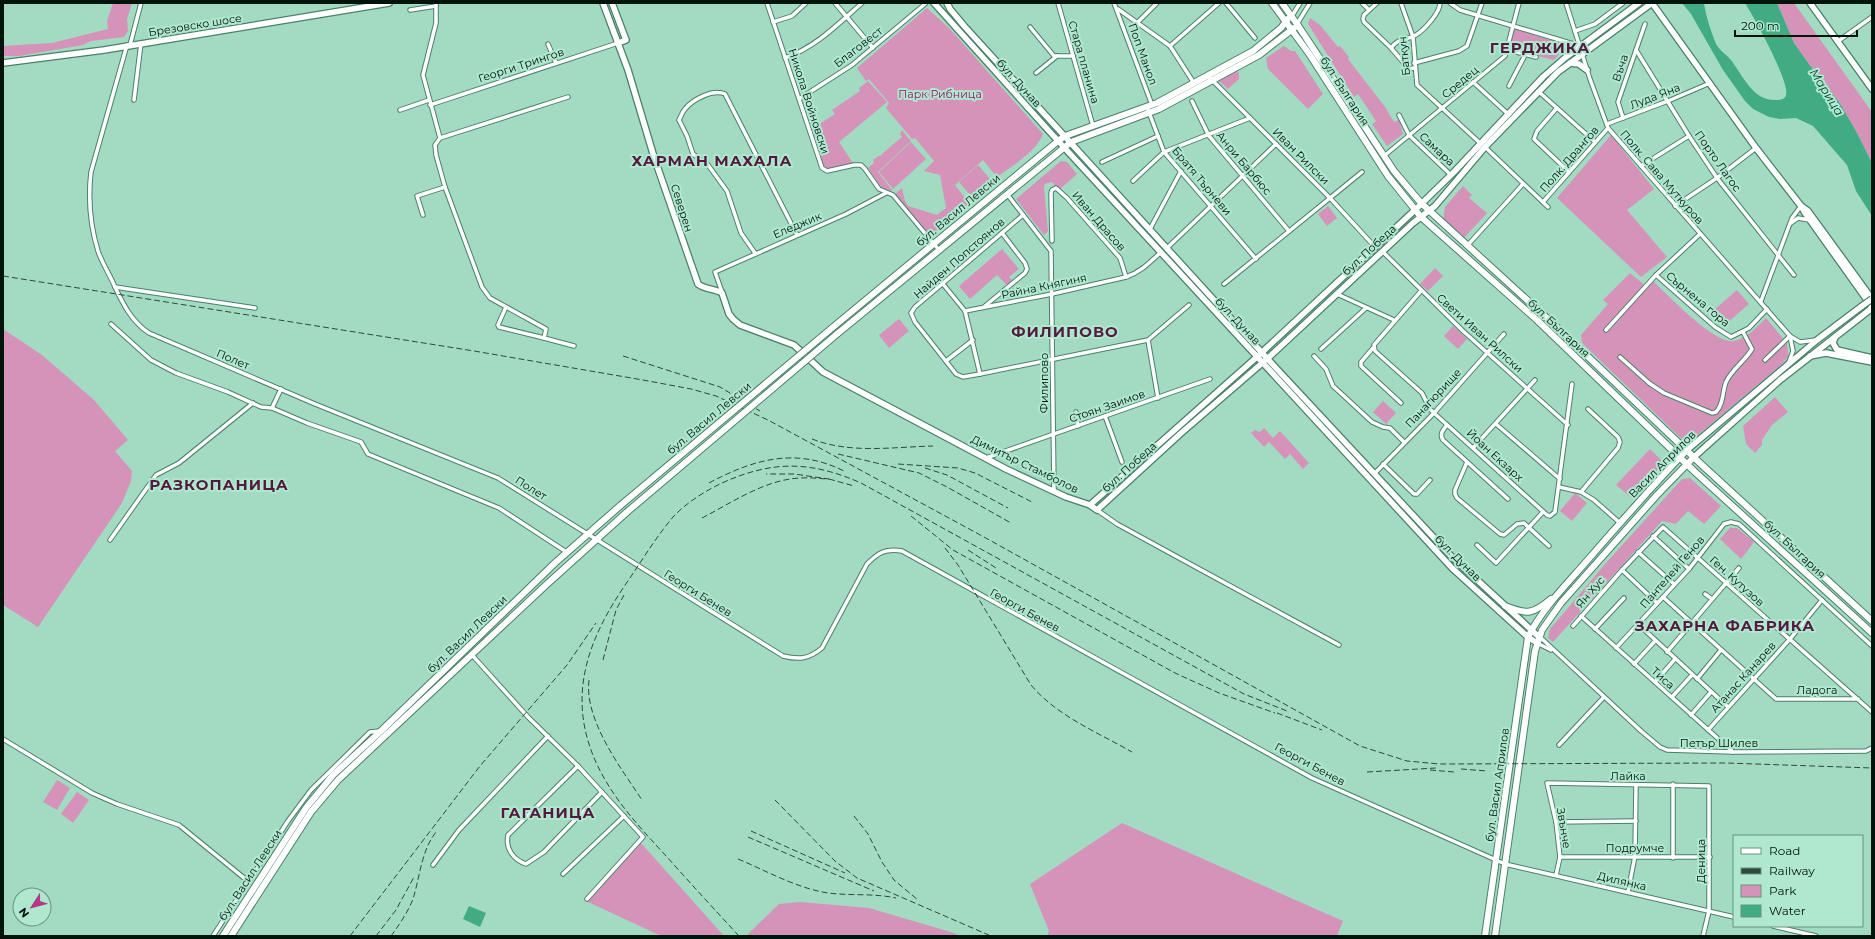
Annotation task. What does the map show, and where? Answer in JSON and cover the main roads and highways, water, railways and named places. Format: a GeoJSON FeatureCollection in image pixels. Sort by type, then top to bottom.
{"type":"FeatureCollection","features":[{"type":"Feature","properties":{"kind":"main road","name":"Брезовско шосе"},"geometry":{"type":"LineString","coordinates":[[3,63],[33,60],[389,3]]}},
{"type":"Feature","properties":{"kind":"main road","name":"Северен"},"geometry":{"type":"LineString","coordinates":[[603,3],[618,43],[695,281],[705,289],[715,290],[722,293],[729,314],[736,323],[794,345],[826,373]]}},
{"type":"Feature","properties":{"kind":"main road"},"geometry":{"type":"LineString","coordinates":[[612,3],[626,40],[618,43]]}},
{"type":"Feature","properties":{"kind":"main road","name":"бул. Дунав"},"geometry":{"type":"LineString","coordinates":[[934,3],[1058,141],[1162,252],[1374,472],[1450,555],[1532,630],[1538,640]]}},
{"type":"Feature","properties":{"kind":"main road","name":"бул. Дунав"},"geometry":{"type":"LineString","coordinates":[[947,3],[965,27],[1150,228],[1260,354]]}},
{"type":"Feature","properties":{"kind":"main road","name":"бул. България"},"geometry":{"type":"LineString","coordinates":[[1272,3],[1292,30],[1388,176],[1421,217],[1542,325],[1686,464],[1872,633]]}},
{"type":"Feature","properties":{"kind":"main road","name":"бул. България"},"geometry":{"type":"LineString","coordinates":[[1282,3],[1394,171],[1421,203],[1872,621]]}},
{"type":"Feature","properties":{"kind":"main road","name":"бул. Победа"},"geometry":{"type":"LineString","coordinates":[[1097,510],[1180,434],[1266,360],[1429,210],[1508,114],[1543,77],[1580,46],[1639,3]]}},
{"type":"Feature","properties":{"kind":"main road"},"geometry":{"type":"LineString","coordinates":[[1651,4],[1756,148],[1801,206],[1809,220],[1872,308]]}},
{"type":"Feature","properties":{"kind":"main road","name":"бул. Победа"},"geometry":{"type":"LineString","coordinates":[[1090,505],[1260,354],[1415,210],[1558,72],[1651,4]]}},
{"type":"Feature","properties":{"kind":"main road"},"geometry":{"type":"LineString","coordinates":[[1812,4],[1872,88]]}},
{"type":"Feature","properties":{"kind":"main road","name":"бул. Васил Левски"},"geometry":{"type":"LineString","coordinates":[[1210,78],[1253,51],[1281,28],[1292,16]]}},
{"type":"Feature","properties":{"kind":"main road","name":"бул. Васил Левски"},"geometry":{"type":"LineString","coordinates":[[223,936],[306,808],[333,775],[384,734],[472,656],[596,539],[627,512],[837,334],[1064,147],[1071,142],[1151,109],[1210,78],[1259,55],[1292,30],[1297,24]]}},
{"type":"Feature","properties":{"kind":"main road"},"geometry":{"type":"LineString","coordinates":[[1570,63],[1579,64],[1587,70]]}},
{"type":"Feature","properties":{"kind":"main road","name":"бул. Васил Левски"},"geometry":{"type":"LineString","coordinates":[[231,936],[311,812],[338,780],[588,534],[832,328],[1058,141],[1065,136],[1093,126],[1151,109]]}},
{"type":"Feature","properties":{"kind":"main road"},"geometry":{"type":"LineString","coordinates":[[1801,206],[1808,211],[1872,299]]}},
{"type":"Feature","properties":{"kind":"main road","name":"Васил Априлов"},"geometry":{"type":"LineString","coordinates":[[1528,637],[1562,590],[1620,523],[1687,450],[1787,364],[1872,299]]}},
{"type":"Feature","properties":{"kind":"main road","name":"Васил Априлов"},"geometry":{"type":"LineString","coordinates":[[1538,640],[1561,604],[1656,495],[1686,464],[1808,357],[1872,308]]}},
{"type":"Feature","properties":{"kind":"main road"},"geometry":{"type":"LineString","coordinates":[[1836,335],[1833,343],[1836,349],[1872,358]]}},
{"type":"Feature","properties":{"kind":"main road"},"geometry":{"type":"LineString","coordinates":[[1808,357],[1826,353],[1872,362]]}},
{"type":"Feature","properties":{"kind":"main road","name":"бул. Дунав"},"geometry":{"type":"LineString","coordinates":[[1266,360],[1452,568],[1528,637],[1538,640]]}},
{"type":"Feature","properties":{"kind":"main road","name":"Димитър Стамболов"},"geometry":{"type":"LineString","coordinates":[[826,373],[986,458],[1054,491],[1090,505],[1097,510]]}},
{"type":"Feature","properties":{"kind":"main road"},"geometry":{"type":"LineString","coordinates":[[1505,606],[1520,612],[1533,612],[1562,590]]}},
{"type":"Feature","properties":{"kind":"main road"},"geometry":{"type":"LineString","coordinates":[[1835,599],[1841,592]]}},
{"type":"Feature","properties":{"kind":"main road","name":"бул. Васил Априлов"},"geometry":{"type":"LineString","coordinates":[[1485,936],[1528,637]]}},
{"type":"Feature","properties":{"kind":"main road","name":"бул. Васил Априлов"},"geometry":{"type":"LineString","coordinates":[[1495,936],[1538,640]]}},
{"type":"Feature","properties":{"kind":"water","name":"Марица"},"geometry":{"type":"Polygon","coordinates":[[[1682,3],[1704,3],[1716,44],[1721,51],[1731,60],[1744,80],[1755,92],[1768,99],[1780,100],[1786,95],[1783,77],[1756,21],[1745,3],[1777,3],[1794,43],[1816,74],[1839,102],[1872,163],[1872,216],[1856,191],[1847,165],[1813,126],[1796,118],[1780,119],[1769,117],[1753,109],[1745,101],[1723,70],[1691,14],[1682,3]]]}},
{"type":"Feature","properties":{"kind":"water"},"geometry":{"type":"Polygon","coordinates":[[[469,906],[486,913],[480,927],[463,919],[469,906]]]}},
{"type":"Feature","properties":{"kind":"railway"},"geometry":{"type":"LineString","coordinates":[[3,276],[474,351],[643,380],[691,389],[716,396],[768,420],[984,537],[1360,746],[1407,761],[1439,764],[1726,763],[1872,768]]}},
{"type":"Feature","properties":{"kind":"railway"},"geometry":{"type":"LineString","coordinates":[[623,356],[720,387],[760,411]]}},
{"type":"Feature","properties":{"kind":"railway"},"geometry":{"type":"LineString","coordinates":[[812,439],[826,444],[856,448],[933,446]]}},
{"type":"Feature","properties":{"kind":"railway"},"geometry":{"type":"LineString","coordinates":[[838,454],[919,473],[1011,523]]}},
{"type":"Feature","properties":{"kind":"railway"},"geometry":{"type":"LineString","coordinates":[[709,483],[742,468],[759,462],[775,459],[809,459],[844,471]]}},
{"type":"Feature","properties":{"kind":"railway"},"geometry":{"type":"LineString","coordinates":[[898,464],[958,468],[975,473],[1034,503]]}},
{"type":"Feature","properties":{"kind":"railway"},"geometry":{"type":"LineString","coordinates":[[739,936],[641,828],[617,798],[598,766],[590,748],[582,708],[586,668],[591,649],[599,630],[608,612],[656,539],[673,517],[684,507],[709,490],[741,475],[775,467],[808,467],[825,470],[861,483],[1244,694],[1287,711]]}},
{"type":"Feature","properties":{"kind":"railway"},"geometry":{"type":"LineString","coordinates":[[925,468],[947,475],[1008,508]]}},
{"type":"Feature","properties":{"kind":"railway"},"geometry":{"type":"LineString","coordinates":[[702,518],[750,492],[775,482],[804,478],[829,479],[794,474],[766,474]]}},
{"type":"Feature","properties":{"kind":"railway"},"geometry":{"type":"LineString","coordinates":[[829,479],[854,486]]}},
{"type":"Feature","properties":{"kind":"railway"},"geometry":{"type":"LineString","coordinates":[[911,516],[953,550],[1175,673],[1219,693],[1275,713]]}},
{"type":"Feature","properties":{"kind":"railway"},"geometry":{"type":"LineString","coordinates":[[945,548],[958,565],[1031,685],[1041,696],[1065,715],[1132,752]]}},
{"type":"Feature","properties":{"kind":"railway"},"geometry":{"type":"LineString","coordinates":[[968,550],[996,568]]}},
{"type":"Feature","properties":{"kind":"railway"},"geometry":{"type":"LineString","coordinates":[[603,660],[616,610],[624,595]]}},
{"type":"Feature","properties":{"kind":"railway"},"geometry":{"type":"LineString","coordinates":[[350,936],[480,766],[567,665],[596,623]]}},
{"type":"Feature","properties":{"kind":"railway"},"geometry":{"type":"LineString","coordinates":[[589,680],[589,695],[592,711],[598,727],[615,759],[642,800]]}},
{"type":"Feature","properties":{"kind":"railway"},"geometry":{"type":"LineString","coordinates":[[1277,713],[1322,730]]}},
{"type":"Feature","properties":{"kind":"railway"},"geometry":{"type":"LineString","coordinates":[[1367,772],[1436,768]]}},
{"type":"Feature","properties":{"kind":"railway"},"geometry":{"type":"LineString","coordinates":[[1461,769],[1487,771]]}},
{"type":"Feature","properties":{"kind":"railway"},"geometry":{"type":"LineString","coordinates":[[1430,770],[1454,772]]}},
{"type":"Feature","properties":{"kind":"railway"},"geometry":{"type":"LineString","coordinates":[[775,800],[835,861],[857,878],[991,936]]}},
{"type":"Feature","properties":{"kind":"railway"},"geometry":{"type":"LineString","coordinates":[[854,816],[868,834],[882,862],[894,880],[918,900]]}},
{"type":"Feature","properties":{"kind":"railway"},"geometry":{"type":"LineString","coordinates":[[751,831],[845,873]]}},
{"type":"Feature","properties":{"kind":"railway"},"geometry":{"type":"LineString","coordinates":[[391,936],[411,904],[427,847],[436,832]]}},
{"type":"Feature","properties":{"kind":"railway"},"geometry":{"type":"LineString","coordinates":[[748,837],[874,891]]}},
{"type":"Feature","properties":{"kind":"railway"},"geometry":{"type":"LineString","coordinates":[[738,859],[782,879],[816,891],[836,894],[896,898]]}},
{"type":"Feature","properties":{"kind":"railway"},"geometry":{"type":"LineString","coordinates":[[376,936],[396,910],[414,877]]}},
{"type":"Feature","properties":{"kind":"district","name":"ГЕРДЖИКА"},"geometry":{"type":"Point","coordinates":[1540,47]}},
{"type":"Feature","properties":{"kind":"district","name":"ХАРМАН МАХАЛА"},"geometry":{"type":"Point","coordinates":[712,160]}},
{"type":"Feature","properties":{"kind":"district","name":"ФИЛИПОВО"},"geometry":{"type":"Point","coordinates":[1065,331]}},
{"type":"Feature","properties":{"kind":"district","name":"РАЗКОПАНИЦА"},"geometry":{"type":"Point","coordinates":[219,484]}},
{"type":"Feature","properties":{"kind":"district","name":"ЗАХАРНА ФАБРИКА"},"geometry":{"type":"Point","coordinates":[1725,625]}},
{"type":"Feature","properties":{"kind":"district","name":"ГАГАНИЦА"},"geometry":{"type":"Point","coordinates":[548,812]}},
{"type":"Feature","properties":{"kind":"park label","name":"Парк Рибница"},"geometry":{"type":"Point","coordinates":[940,94]}}]}
